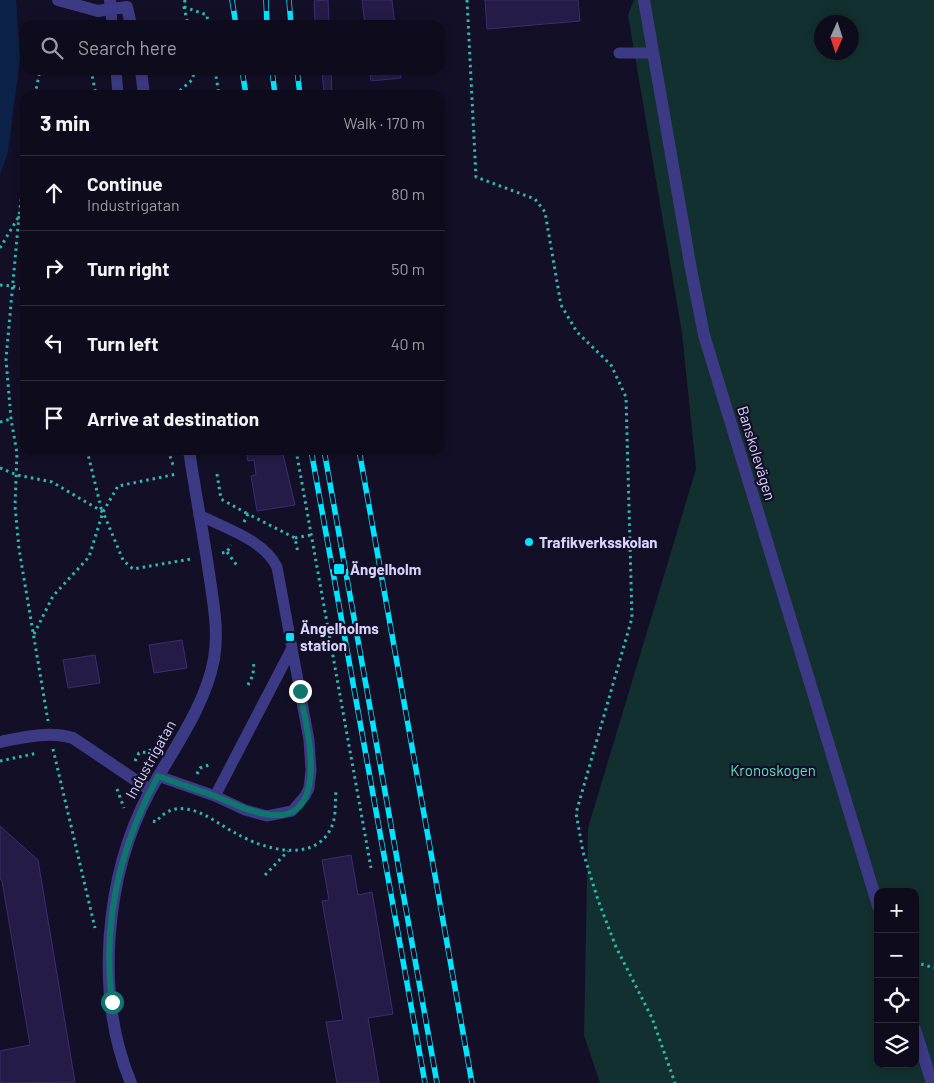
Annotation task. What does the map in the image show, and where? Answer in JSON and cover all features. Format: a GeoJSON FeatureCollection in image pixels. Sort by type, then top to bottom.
{"type":"FeatureCollection","features":[{"type":"Feature","properties":{"kind":"street"},"geometry":{"type":"LineString","coordinates":[[58,0],[98,11],[111,5],[127,7],[130,20]]}},
{"type":"Feature","properties":{"kind":"street","name":"Banskolevägen"},"geometry":{"type":"LineString","coordinates":[[644,0],[704,335],[874,893]]}},
{"type":"Feature","properties":{"kind":"street"},"geometry":{"type":"LineString","coordinates":[[142,75],[143,90]]}},
{"type":"Feature","properties":{"kind":"street","name":"Industrigatan"},"geometry":{"type":"LineString","coordinates":[[132,1083],[124,1069],[112,1002],[109,953],[113,906],[120,866],[138,815],[150,790],[193,716],[210,674],[216,636],[212,595],[189,455]]}},
{"type":"Feature","properties":{"kind":"street"},"geometry":{"type":"LineString","coordinates":[[0,742],[50,735],[74,738],[150,790]]}},
{"type":"Feature","properties":{"kind":"street"},"geometry":{"type":"LineString","coordinates":[[919,1042],[932,1083]]}},
{"type":"Feature","properties":{"kind":"lane"},"geometry":{"type":"LineString","coordinates":[[111,5],[112,20]]}},
{"type":"Feature","properties":{"kind":"lane"},"geometry":{"type":"LineString","coordinates":[[619,53],[653,53]]}},
{"type":"Feature","properties":{"kind":"lane"},"geometry":{"type":"LineString","coordinates":[[116,75],[118,90]]}},
{"type":"Feature","properties":{"kind":"lane"},"geometry":{"type":"LineString","coordinates":[[158,776],[215,796],[245,810],[267,816],[292,811],[306,796],[309,788],[311,770],[309,740],[279,574],[273,560],[261,548],[199,515]]}},
{"type":"Feature","properties":{"kind":"lane"},"geometry":{"type":"LineString","coordinates":[[215,796],[292,648]]}},
{"type":"Feature","properties":{"kind":"path"},"geometry":{"type":"LineString","coordinates":[[185,0],[184,7],[187,20]]}},
{"type":"Feature","properties":{"kind":"path"},"geometry":{"type":"LineString","coordinates":[[467,0],[476,177],[535,199],[545,212],[561,306],[577,332],[611,365],[626,397],[632,618],[576,813],[583,852],[598,900],[616,948],[652,1018],[676,1083]]}},
{"type":"Feature","properties":{"kind":"path"},"geometry":{"type":"LineString","coordinates":[[184,7],[207,16],[207,20]]}},
{"type":"Feature","properties":{"kind":"path"},"geometry":{"type":"LineString","coordinates":[[35,90],[39,75]]}},
{"type":"Feature","properties":{"kind":"path"},"geometry":{"type":"LineString","coordinates":[[92,75],[95,90]]}},
{"type":"Feature","properties":{"kind":"path"},"geometry":{"type":"LineString","coordinates":[[181,90],[192,80],[194,75]]}},
{"type":"Feature","properties":{"kind":"path"},"geometry":{"type":"LineString","coordinates":[[216,75],[217,90]]}},
{"type":"Feature","properties":{"kind":"path"},"geometry":{"type":"LineString","coordinates":[[20,211],[12,286],[12,317],[6,359],[11,419],[17,453],[15,506],[19,549],[50,735],[56,752],[92,924],[109,953]]}},
{"type":"Feature","properties":{"kind":"path"},"geometry":{"type":"LineString","coordinates":[[0,248],[19,216]]}},
{"type":"Feature","properties":{"kind":"path"},"geometry":{"type":"LineString","coordinates":[[0,285],[20,288]]}},
{"type":"Feature","properties":{"kind":"path"},"geometry":{"type":"LineString","coordinates":[[0,422],[11,419]]}},
{"type":"Feature","properties":{"kind":"path"},"geometry":{"type":"LineString","coordinates":[[88,455],[102,512],[122,560],[133,569],[190,559]]}},
{"type":"Feature","properties":{"kind":"path"},"geometry":{"type":"LineString","coordinates":[[170,455],[177,474],[178,483]]}},
{"type":"Feature","properties":{"kind":"path"},"geometry":{"type":"LineString","coordinates":[[297,455],[371,868]]}},
{"type":"Feature","properties":{"kind":"path"},"geometry":{"type":"LineString","coordinates":[[0,468],[17,475],[52,482],[102,512]]}},
{"type":"Feature","properties":{"kind":"path"},"geometry":{"type":"LineString","coordinates":[[34,634],[53,596],[89,557],[102,512],[118,486],[177,474]]}},
{"type":"Feature","properties":{"kind":"path"},"geometry":{"type":"LineString","coordinates":[[216,474],[221,498],[248,514]]}},
{"type":"Feature","properties":{"kind":"path"},"geometry":{"type":"LineString","coordinates":[[295,538],[311,534]]}},
{"type":"Feature","properties":{"kind":"path"},"geometry":{"type":"LineString","coordinates":[[188,549],[192,568]]}},
{"type":"Feature","properties":{"kind":"path"},"geometry":{"type":"LineString","coordinates":[[227,552],[238,567]]}},
{"type":"Feature","properties":{"kind":"path"},"geometry":{"type":"LineString","coordinates":[[248,685],[253,675],[254,661]]}},
{"type":"Feature","properties":{"kind":"path"},"geometry":{"type":"LineString","coordinates":[[158,745],[147,752],[139,753],[120,790],[123,807],[156,822],[170,810],[186,809],[198,812],[239,836],[275,849],[289,851],[306,849],[327,835],[333,822],[336,792]]}},
{"type":"Feature","properties":{"kind":"path"},"geometry":{"type":"LineString","coordinates":[[49,752],[56,752]]}},
{"type":"Feature","properties":{"kind":"path"},"geometry":{"type":"LineString","coordinates":[[0,761],[39,753]]}},
{"type":"Feature","properties":{"kind":"path"},"geometry":{"type":"LineString","coordinates":[[111,785],[120,790]]}},
{"type":"Feature","properties":{"kind":"path"},"geometry":{"type":"LineString","coordinates":[[265,875],[289,851]]}},
{"type":"Feature","properties":{"kind":"path"},"geometry":{"type":"LineString","coordinates":[[919,963],[934,968]]}},
{"type":"Feature","properties":{"kind":"green space","name":"Kronoskogen"},"geometry":{"type":"Polygon","coordinates":[[[634,0],[934,0],[934,1083],[600,1083],[584,1035],[588,828],[696,469],[682,333],[628,15],[634,0]]]}},
{"type":"Feature","properties":{"kind":"water"},"geometry":{"type":"Polygon","coordinates":[[[0,0],[16,0],[20,59],[8,152],[0,175],[0,0]]]}},
{"type":"Feature","properties":{"kind":"building"},"geometry":{"type":"Polygon","coordinates":[[[328,0],[329,20],[315,20],[314,1],[328,0]]]}},
{"type":"Feature","properties":{"kind":"building"},"geometry":{"type":"Polygon","coordinates":[[[362,0],[392,0],[394,20],[364,20],[362,0]]]}},
{"type":"Feature","properties":{"kind":"building"},"geometry":{"type":"Polygon","coordinates":[[[485,0],[578,0],[580,21],[487,29],[485,0]]]}},
{"type":"Feature","properties":{"kind":"building"},"geometry":{"type":"Polygon","coordinates":[[[322,75],[331,75],[332,90],[324,90],[322,75]]]}},
{"type":"Feature","properties":{"kind":"building"},"geometry":{"type":"Polygon","coordinates":[[[370,75],[401,75],[401,78],[371,81],[370,75]]]}},
{"type":"Feature","properties":{"kind":"building"},"geometry":{"type":"Polygon","coordinates":[[[247,455],[283,455],[295,505],[257,511],[251,476],[256,475],[254,460],[248,461],[247,455]]]}},
{"type":"Feature","properties":{"kind":"building"},"geometry":{"type":"Polygon","coordinates":[[[182,640],[187,668],[154,673],[149,645],[182,640]]]}},
{"type":"Feature","properties":{"kind":"building"},"geometry":{"type":"Polygon","coordinates":[[[95,655],[100,683],[68,688],[63,660],[95,655]]]}},
{"type":"Feature","properties":{"kind":"building"},"geometry":{"type":"Polygon","coordinates":[[[0,826],[38,860],[75,1082],[0,1083],[0,1051],[30,1045],[2,881],[0,879],[0,826]]]}},
{"type":"Feature","properties":{"kind":"building"},"geometry":{"type":"Polygon","coordinates":[[[351,855],[358,895],[372,892],[393,1014],[368,1018],[379,1083],[337,1083],[326,1022],[343,1020],[322,901],[329,900],[322,860],[351,855]]]}},
{"type":"Feature","properties":{"kind":"railway"},"geometry":{"type":"LineString","coordinates":[[232,0],[235,20]]}},
{"type":"Feature","properties":{"kind":"railway"},"geometry":{"type":"LineString","coordinates":[[266,0],[267,20]]}},
{"type":"Feature","properties":{"kind":"railway"},"geometry":{"type":"LineString","coordinates":[[289,0],[291,20]]}},
{"type":"Feature","properties":{"kind":"railway"},"geometry":{"type":"LineString","coordinates":[[243,75],[245,90]]}},
{"type":"Feature","properties":{"kind":"railway"},"geometry":{"type":"LineString","coordinates":[[273,75],[274,90]]}},
{"type":"Feature","properties":{"kind":"railway"},"geometry":{"type":"LineString","coordinates":[[298,75],[299,90]]}},
{"type":"Feature","properties":{"kind":"railway"},"geometry":{"type":"LineString","coordinates":[[312,455],[425,1083]]}},
{"type":"Feature","properties":{"kind":"railway"},"geometry":{"type":"LineString","coordinates":[[325,455],[437,1083]]}},
{"type":"Feature","properties":{"kind":"railway"},"geometry":{"type":"LineString","coordinates":[[360,455],[472,1083]]}},
{"type":"Feature","properties":{"kind":"place","name":"Trafikverksskolan"},"geometry":{"type":"Point","coordinates":[529,542]}},
{"type":"Feature","properties":{"kind":"place","name":"Ängelholm"},"geometry":{"type":"Point","coordinates":[339,569]}},
{"type":"Feature","properties":{"kind":"place","name":"Ängelholms station"},"geometry":{"type":"Point","coordinates":[290,637]}},
{"type":"Feature","properties":{"kind":"route"},"geometry":{"type":"LineString","coordinates":[[112,1002],[109,963],[110,933],[120,866],[140,811],[158,776],[215,796],[255,813],[276,816],[292,811],[306,796],[311,770],[309,740],[300,691]]}}]}
